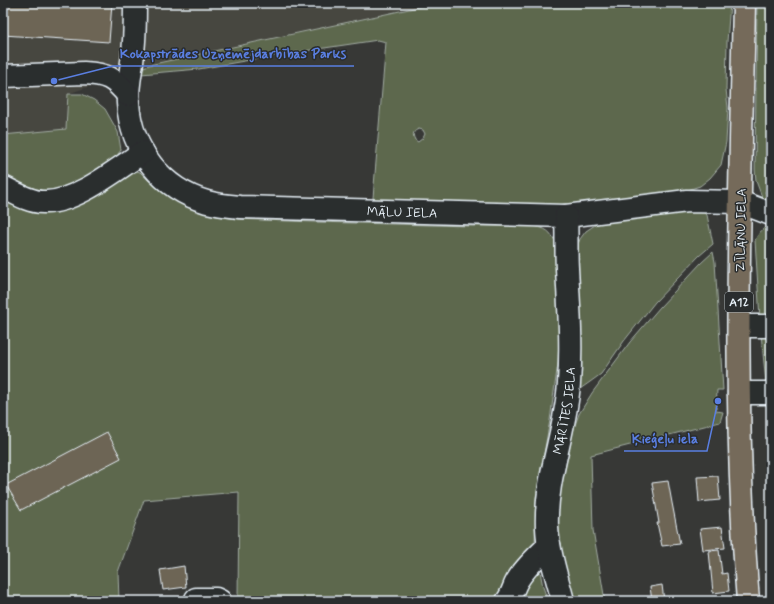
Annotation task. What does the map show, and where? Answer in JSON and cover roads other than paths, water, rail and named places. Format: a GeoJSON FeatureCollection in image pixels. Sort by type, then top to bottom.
{"type":"FeatureCollection","features":[{"type":"Feature","properties":{"kind":"highway","name":"ZĪLĀNU IELA"},"geometry":{"type":"LineString","coordinates":[[744,3],[740,202],[739,393],[740,468],[748,601]]}},
{"type":"Feature","properties":{"kind":"street","name":"MĀLU IELA"},"geometry":{"type":"LineString","coordinates":[[135,3],[134,50],[128,103],[131,124],[138,144],[150,164],[163,178],[176,188],[189,195],[206,201],[240,207],[566,216],[687,201],[740,202]]}},
{"type":"Feature","properties":{"kind":"street"},"geometry":{"type":"LineString","coordinates":[[3,76],[95,73],[113,79],[128,95]]}},
{"type":"Feature","properties":{"kind":"street"},"geometry":{"type":"LineString","coordinates":[[3,187],[34,201],[43,203],[54,202],[82,192],[143,152]]}},
{"type":"Feature","properties":{"kind":"street"},"geometry":{"type":"LineString","coordinates":[[740,202],[771,214]]}},
{"type":"Feature","properties":{"kind":"street","name":"MĀRĪTES IELA"},"geometry":{"type":"LineString","coordinates":[[563,601],[549,545],[547,526],[552,474],[567,402],[570,370],[571,336],[566,216]]}},
{"type":"Feature","properties":{"kind":"street"},"geometry":{"type":"LineString","coordinates":[[739,326],[771,326]]}},
{"type":"Feature","properties":{"kind":"street"},"geometry":{"type":"LineString","coordinates":[[739,393],[771,393]]}},
{"type":"Feature","properties":{"kind":"street"},"geometry":{"type":"LineString","coordinates":[[507,601],[516,582],[525,569],[549,545]]}},
{"type":"Feature","properties":{"kind":"street"},"geometry":{"type":"LineString","coordinates":[[196,599],[216,599],[220,601]]}},
{"type":"Feature","properties":{"kind":"waterway"},"geometry":{"type":"LineString","coordinates":[[767,192],[771,194]]}},
{"type":"Feature","properties":{"kind":"place","name":"Kokapstrādes Uzņēmējdarbības Parks"},"geometry":{"type":"Point","coordinates":[54,81]}},
{"type":"Feature","properties":{"kind":"place","name":"Ķieģeļu iela"},"geometry":{"type":"Point","coordinates":[718,401]}}]}
